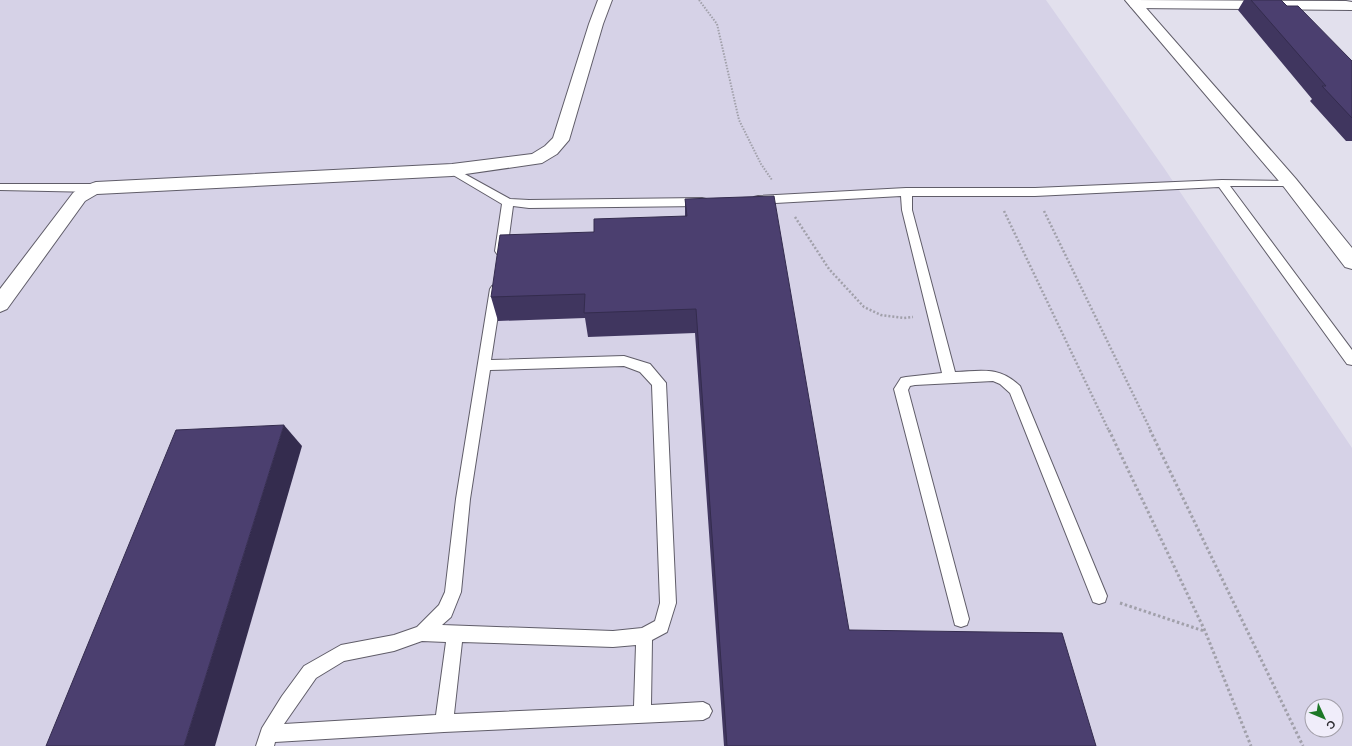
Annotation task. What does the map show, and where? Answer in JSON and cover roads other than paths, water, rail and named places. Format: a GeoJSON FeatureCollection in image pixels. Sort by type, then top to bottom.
{"type":"FeatureCollection","features":[{"type":"Feature","properties":{"kind":"street"},"geometry":{"type":"LineString","coordinates":[[0,304],[79,197],[87,191],[96,188],[452,170],[536,159],[551,150],[561,140],[596,24],[605,0]]}},
{"type":"Feature","properties":{"kind":"street"},"geometry":{"type":"LineString","coordinates":[[1134,2],[1352,6]]}},
{"type":"Feature","properties":{"kind":"street"},"geometry":{"type":"LineString","coordinates":[[1134,2],[1290,183],[1352,262]]}},
{"type":"Feature","properties":{"kind":"lane"},"geometry":{"type":"LineString","coordinates":[[452,170],[508,202],[529,204],[712,201]]}},
{"type":"Feature","properties":{"kind":"lane"},"geometry":{"type":"LineString","coordinates":[[744,200],[906,192],[995,193],[1222,183],[1290,183]]}},
{"type":"Feature","properties":{"kind":"lane"},"geometry":{"type":"LineString","coordinates":[[1222,183],[1352,360]]}},
{"type":"Feature","properties":{"kind":"lane"},"geometry":{"type":"LineString","coordinates":[[0,187],[96,188]]}},
{"type":"Feature","properties":{"kind":"lane"},"geometry":{"type":"LineString","coordinates":[[906,192],[907,210],[950,378]]}},
{"type":"Feature","properties":{"kind":"lane"},"geometry":{"type":"LineString","coordinates":[[422,633],[445,611],[453,592],[463,499],[508,202]]}},
{"type":"Feature","properties":{"kind":"lane"},"geometry":{"type":"LineString","coordinates":[[267,740],[288,702],[310,672],[341,653],[394,643],[422,633],[613,639],[644,636],[660,626],[668,603],[659,382],[645,368],[624,361],[484,365]]}},
{"type":"Feature","properties":{"kind":"lane"},"geometry":{"type":"LineString","coordinates":[[961,619],[901,389],[906,382],[915,380],[993,376],[1005,380],[1015,390],[1099,596]]}},
{"type":"Feature","properties":{"kind":"lane"},"geometry":{"type":"LineString","coordinates":[[444,723],[455,634]]}},
{"type":"Feature","properties":{"kind":"lane"},"geometry":{"type":"LineString","coordinates":[[642,714],[644,636]]}},
{"type":"Feature","properties":{"kind":"lane"},"geometry":{"type":"LineString","coordinates":[[267,740],[444,723],[703,711]]}}]}
